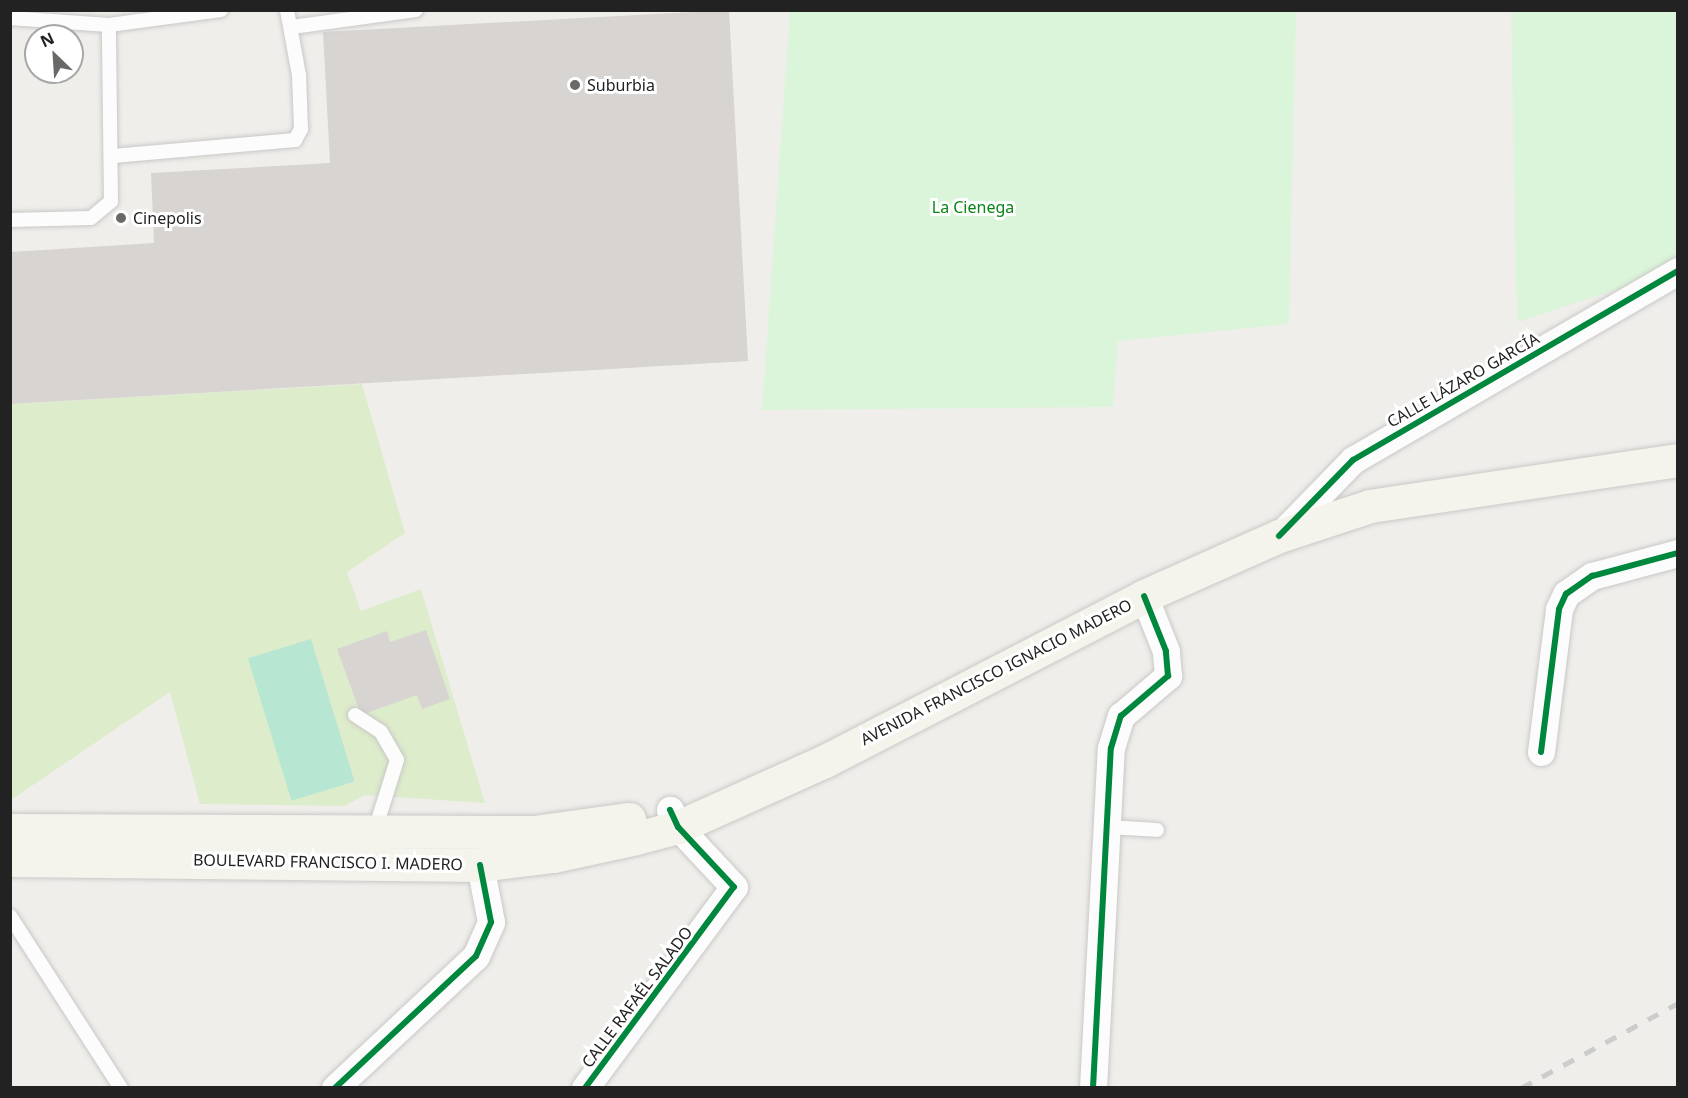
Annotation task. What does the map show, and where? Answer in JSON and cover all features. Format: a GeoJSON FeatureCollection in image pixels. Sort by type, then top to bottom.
{"type":"FeatureCollection","features":[{"type":"Feature","properties":{"kind":"main road","name":"AVENIDA FRANCISCO IGNACIO MADERO"},"geometry":{"type":"LineString","coordinates":[[684,816],[825,761],[1144,596],[1279,536],[1370,506],[1677,460]]}},
{"type":"Feature","properties":{"kind":"main road","name":"BOULEVARD FRANCISCO I. MADERO"},"geometry":{"type":"LineString","coordinates":[[10,830],[373,835],[534,832],[684,816]]}},
{"type":"Feature","properties":{"kind":"main road","name":"BOULEVARD FRANCISCO I. MADERO"},"geometry":{"type":"LineString","coordinates":[[10,860],[480,865],[553,856],[684,816]]}},
{"type":"Feature","properties":{"kind":"street","name":"CALLE LÁZARO GARCÍA"},"geometry":{"type":"LineString","coordinates":[[1279,536],[1353,460],[1677,271]]}},
{"type":"Feature","properties":{"kind":"street"},"geometry":{"type":"LineString","coordinates":[[1541,752],[1559,609],[1566,594],[1592,576],[1677,553]]}},
{"type":"Feature","properties":{"kind":"street"},"geometry":{"type":"LineString","coordinates":[[1093,1088],[1111,748],[1121,716],[1168,676],[1166,651],[1144,596]]}},
{"type":"Feature","properties":{"kind":"street","name":"CALLE RAFAÉL SALADO"},"geometry":{"type":"LineString","coordinates":[[585,1088],[734,887],[684,816]]}},
{"type":"Feature","properties":{"kind":"street"},"geometry":{"type":"LineString","coordinates":[[335,1088],[476,956],[491,922],[480,865]]}},
{"type":"Feature","properties":{"kind":"lane"},"geometry":{"type":"LineString","coordinates":[[10,18],[34,15],[109,26],[221,10]]}},
{"type":"Feature","properties":{"kind":"lane"},"geometry":{"type":"LineString","coordinates":[[113,156],[295,140],[301,129],[292,27],[287,10]]}},
{"type":"Feature","properties":{"kind":"lane"},"geometry":{"type":"LineString","coordinates":[[292,27],[416,10]]}},
{"type":"Feature","properties":{"kind":"lane"},"geometry":{"type":"LineString","coordinates":[[10,220],[91,218],[103,212],[111,201],[113,156],[109,26]]}},
{"type":"Feature","properties":{"kind":"lane"},"geometry":{"type":"LineString","coordinates":[[355,715],[381,732],[397,760],[373,835]]}},
{"type":"Feature","properties":{"kind":"lane"},"geometry":{"type":"LineString","coordinates":[[1107,827],[1156,830]]}},
{"type":"Feature","properties":{"kind":"lane"},"geometry":{"type":"LineString","coordinates":[[10,916],[121,1088]]}},
{"type":"Feature","properties":{"kind":"green space","name":"La Cienega"},"geometry":{"type":"Polygon","coordinates":[[[790,11],[1296,11],[1289,324],[1118,341],[1113,407],[762,410],[790,11]]]}},
{"type":"Feature","properties":{"kind":"green space"},"geometry":{"type":"Polygon","coordinates":[[[1511,11],[1678,11],[1677,270],[1517,322],[1511,11]]]}},
{"type":"Feature","properties":{"kind":"green space"},"geometry":{"type":"Polygon","coordinates":[[[362,384],[405,533],[347,572],[361,611],[421,589],[485,803],[365,795],[345,806],[200,804],[170,692],[11,800],[11,404],[362,384]]]}},
{"type":"Feature","properties":{"kind":"green space"},"geometry":{"type":"Polygon","coordinates":[[[311,639],[355,781],[291,801],[248,658],[311,639]]]}},
{"type":"Feature","properties":{"kind":"building"},"geometry":{"type":"Polygon","coordinates":[[[729,10],[748,361],[10,404],[10,252],[154,243],[151,173],[330,163],[323,32],[729,10]]]}},
{"type":"Feature","properties":{"kind":"building"},"geometry":{"type":"Polygon","coordinates":[[[426,630],[450,699],[422,709],[417,695],[361,715],[337,649],[387,631],[390,642],[426,630]]]}},
{"type":"Feature","properties":{"kind":"railway"},"geometry":{"type":"LineString","coordinates":[[1521,1088],[1678,1003]]}},
{"type":"Feature","properties":{"kind":"cycle path"},"geometry":{"type":"LineString","coordinates":[[1279,536],[1353,460],[1678,271]]}},
{"type":"Feature","properties":{"kind":"cycle path"},"geometry":{"type":"LineString","coordinates":[[1541,752],[1559,609],[1566,594],[1592,576],[1678,553]]}},
{"type":"Feature","properties":{"kind":"cycle path"},"geometry":{"type":"LineString","coordinates":[[1093,1088],[1111,748],[1121,716],[1168,676],[1166,651],[1144,596]]}},
{"type":"Feature","properties":{"kind":"cycle path"},"geometry":{"type":"LineString","coordinates":[[585,1088],[734,887],[678,827],[670,810]]}},
{"type":"Feature","properties":{"kind":"cycle path"},"geometry":{"type":"LineString","coordinates":[[335,1088],[476,956],[491,922],[480,865]]}},
{"type":"Feature","properties":{"kind":"place","name":"Suburbia"},"geometry":{"type":"Point","coordinates":[575,85]}},
{"type":"Feature","properties":{"kind":"place","name":"Cinepolis"},"geometry":{"type":"Point","coordinates":[121,218]}}]}
